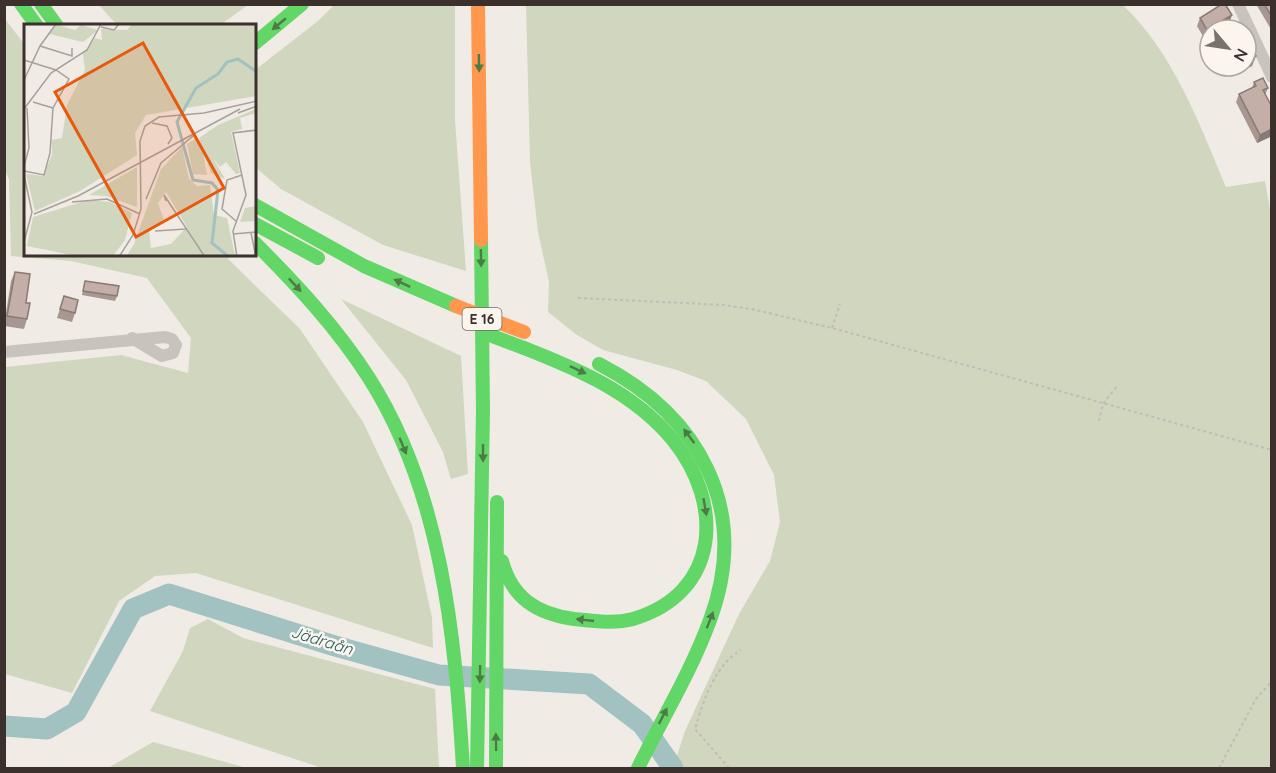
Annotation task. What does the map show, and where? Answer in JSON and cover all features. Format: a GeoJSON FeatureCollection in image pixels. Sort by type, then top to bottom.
{"type":"FeatureCollection","features":[{"type":"Feature","properties":{"kind":"highway"},"geometry":{"type":"LineString","coordinates":[[21,4],[36,24]]}},
{"type":"Feature","properties":{"kind":"highway"},"geometry":{"type":"LineString","coordinates":[[41,4],[56,24]]}},
{"type":"Feature","properties":{"kind":"highway"},"geometry":{"type":"LineString","coordinates":[[256,42],[302,4]]}},
{"type":"Feature","properties":{"kind":"highway","name":"E 16"},"geometry":{"type":"LineString","coordinates":[[477,768],[483,410],[478,4]]}},
{"type":"Feature","properties":{"kind":"highway","name":"E 16"},"geometry":{"type":"LineString","coordinates":[[491,4],[497,458]]}},
{"type":"Feature","properties":{"kind":"highway"},"geometry":{"type":"LineString","coordinates":[[256,206],[364,266],[456,306],[529,334]]}},
{"type":"Feature","properties":{"kind":"highway"},"geometry":{"type":"LineString","coordinates":[[256,225],[332,265]]}},
{"type":"Feature","properties":{"kind":"highway"},"geometry":{"type":"LineString","coordinates":[[256,244],[328,323],[382,401],[422,490],[441,562],[452,630],[463,768]]}},
{"type":"Feature","properties":{"kind":"highway"},"geometry":{"type":"LineString","coordinates":[[466,326],[574,367],[606,384],[647,412],[667,432],[685,456],[699,482],[706,505],[706,542],[692,578],[682,590],[651,612],[631,619],[611,621],[563,618],[546,614],[521,600],[512,589],[503,568],[497,539]]}},
{"type":"Feature","properties":{"kind":"highway"},"geometry":{"type":"LineString","coordinates":[[587,358],[631,381],[657,400],[677,421],[699,450],[721,501],[727,545],[723,579],[709,624],[640,764]]}},
{"type":"Feature","properties":{"kind":"highway"},"geometry":{"type":"LineString","coordinates":[[496,768],[497,493]]}},
{"type":"Feature","properties":{"kind":"street"},"geometry":{"type":"LineString","coordinates":[[1238,4],[1272,77]]}},
{"type":"Feature","properties":{"kind":"street"},"geometry":{"type":"LineString","coordinates":[[4,352],[132,338]]}},
{"type":"Feature","properties":{"kind":"path"},"geometry":{"type":"LineString","coordinates":[[578,298],[725,305],[832,328],[1272,450]]}},
{"type":"Feature","properties":{"kind":"path"},"geometry":{"type":"LineString","coordinates":[[832,328],[840,304]]}},
{"type":"Feature","properties":{"kind":"path"},"geometry":{"type":"LineString","coordinates":[[1099,421],[1104,404],[1117,386]]}},
{"type":"Feature","properties":{"kind":"path"},"geometry":{"type":"LineString","coordinates":[[729,768],[695,729],[700,710],[718,674],[730,657],[741,650]]}},
{"type":"Feature","properties":{"kind":"path"},"geometry":{"type":"LineString","coordinates":[[1219,768],[1256,699],[1272,681]]}},
{"type":"Feature","properties":{"kind":"green space"},"geometry":{"type":"Polygon","coordinates":[[[99,5],[248,5],[221,24],[116,24],[99,5]]]}},
{"type":"Feature","properties":{"kind":"green space"},"geometry":{"type":"Polygon","coordinates":[[[334,5],[455,5],[455,120],[466,271],[383,245],[281,189],[256,168],[256,69],[318,21],[334,5]]]}},
{"type":"Feature","properties":{"kind":"green space"},"geometry":{"type":"Polygon","coordinates":[[[526,5],[1123,5],[1141,24],[1171,67],[1195,114],[1226,187],[1265,181],[1272,221],[1271,768],[673,768],[685,731],[739,614],[770,561],[780,522],[774,475],[746,419],[706,381],[677,370],[603,350],[577,335],[548,312],[549,282],[538,232],[530,162],[526,5]]]}},
{"type":"Feature","properties":{"kind":"green space"},"geometry":{"type":"Polygon","coordinates":[[[5,19],[24,44],[24,256],[225,256],[300,329],[363,422],[412,525],[432,618],[433,648],[196,573],[155,576],[119,601],[72,693],[5,674],[5,367],[121,355],[188,373],[191,338],[147,278],[71,261],[11,256],[9,179],[4,169],[5,19]]]}},
{"type":"Feature","properties":{"kind":"green space"},"geometry":{"type":"Polygon","coordinates":[[[341,299],[461,356],[468,474],[451,479],[443,452],[406,380],[341,299]]]}},
{"type":"Feature","properties":{"kind":"green space"},"geometry":{"type":"Polygon","coordinates":[[[208,619],[243,638],[435,689],[439,768],[322,768],[150,711],[183,651],[190,628],[208,619]]]}},
{"type":"Feature","properties":{"kind":"green space"},"geometry":{"type":"Polygon","coordinates":[[[153,742],[247,768],[108,768],[153,742]]]}},
{"type":"Feature","properties":{"kind":"building"},"geometry":{"type":"Polygon","coordinates":[[[1222,4],[1225,4],[1232,15],[1227,18],[1200,18],[1222,4]]]}},
{"type":"Feature","properties":{"kind":"building"},"geometry":{"type":"Polygon","coordinates":[[[1264,4],[1272,4],[1272,17],[1264,4]]]}},
{"type":"Feature","properties":{"kind":"building"},"geometry":{"type":"Polygon","coordinates":[[[1263,78],[1268,88],[1263,90],[1272,107],[1272,129],[1260,135],[1239,94],[1256,86],[1254,82],[1263,78]]]}},
{"type":"Feature","properties":{"kind":"building"},"geometry":{"type":"Polygon","coordinates":[[[15,272],[30,274],[26,303],[30,303],[27,319],[7,316],[15,272]]]}},
{"type":"Feature","properties":{"kind":"building"},"geometry":{"type":"Polygon","coordinates":[[[85,281],[119,286],[117,296],[83,291],[85,281]]]}},
{"type":"Feature","properties":{"kind":"building"},"geometry":{"type":"Polygon","coordinates":[[[64,296],[78,300],[75,313],[60,309],[64,296]]]}},
{"type":"Feature","properties":{"kind":"waterway","name":"Jädraån"},"geometry":{"type":"LineString","coordinates":[[4,726],[47,729],[76,712],[133,609],[169,594],[335,646],[439,675],[589,684],[642,724],[673,768]]}},
{"type":"Feature","properties":{"kind":"traffic: fast"},"geometry":{"type":"LineString","coordinates":[[21,4],[36,24]]}},
{"type":"Feature","properties":{"kind":"traffic: fast"},"geometry":{"type":"LineString","coordinates":[[41,4],[56,24]]}},
{"type":"Feature","properties":{"kind":"traffic: fast"},"geometry":{"type":"LineString","coordinates":[[256,42],[302,4]]}},
{"type":"Feature","properties":{"kind":"traffic: fast"},"geometry":{"type":"LineString","coordinates":[[256,206],[364,266],[456,306]]}},
{"type":"Feature","properties":{"kind":"traffic: fast"},"geometry":{"type":"LineString","coordinates":[[256,225],[318,258]]}},
{"type":"Feature","properties":{"kind":"traffic: fast"},"geometry":{"type":"LineString","coordinates":[[477,768],[483,410],[481,240]]}},
{"type":"Feature","properties":{"kind":"traffic: fast"},"geometry":{"type":"LineString","coordinates":[[256,244],[316,308],[357,360],[394,422],[413,469],[429,517],[449,617],[463,768]]}},
{"type":"Feature","properties":{"kind":"traffic: fast"},"geometry":{"type":"LineString","coordinates":[[487,334],[524,348]]}},
{"type":"Feature","properties":{"kind":"traffic: fast"},"geometry":{"type":"LineString","coordinates":[[502,561],[512,585],[528,602],[538,608],[561,617],[604,622],[618,621],[633,619],[662,606],[684,589],[698,568],[705,543],[706,517],[701,491],[690,465],[658,423],[605,385],[524,348]]}},
{"type":"Feature","properties":{"kind":"traffic: fast"},"geometry":{"type":"LineString","coordinates":[[599,364],[634,385],[665,410],[689,439],[708,470],[720,504],[724,540],[721,579],[710,620],[685,677],[638,768]]}},
{"type":"Feature","properties":{"kind":"traffic: fast"},"geometry":{"type":"LineString","coordinates":[[496,768],[497,502]]}},
{"type":"Feature","properties":{"kind":"traffic: slow"},"geometry":{"type":"LineString","coordinates":[[478,4],[481,240]]}},
{"type":"Feature","properties":{"kind":"traffic: slow"},"geometry":{"type":"LineString","coordinates":[[456,306],[524,332]]}}]}
